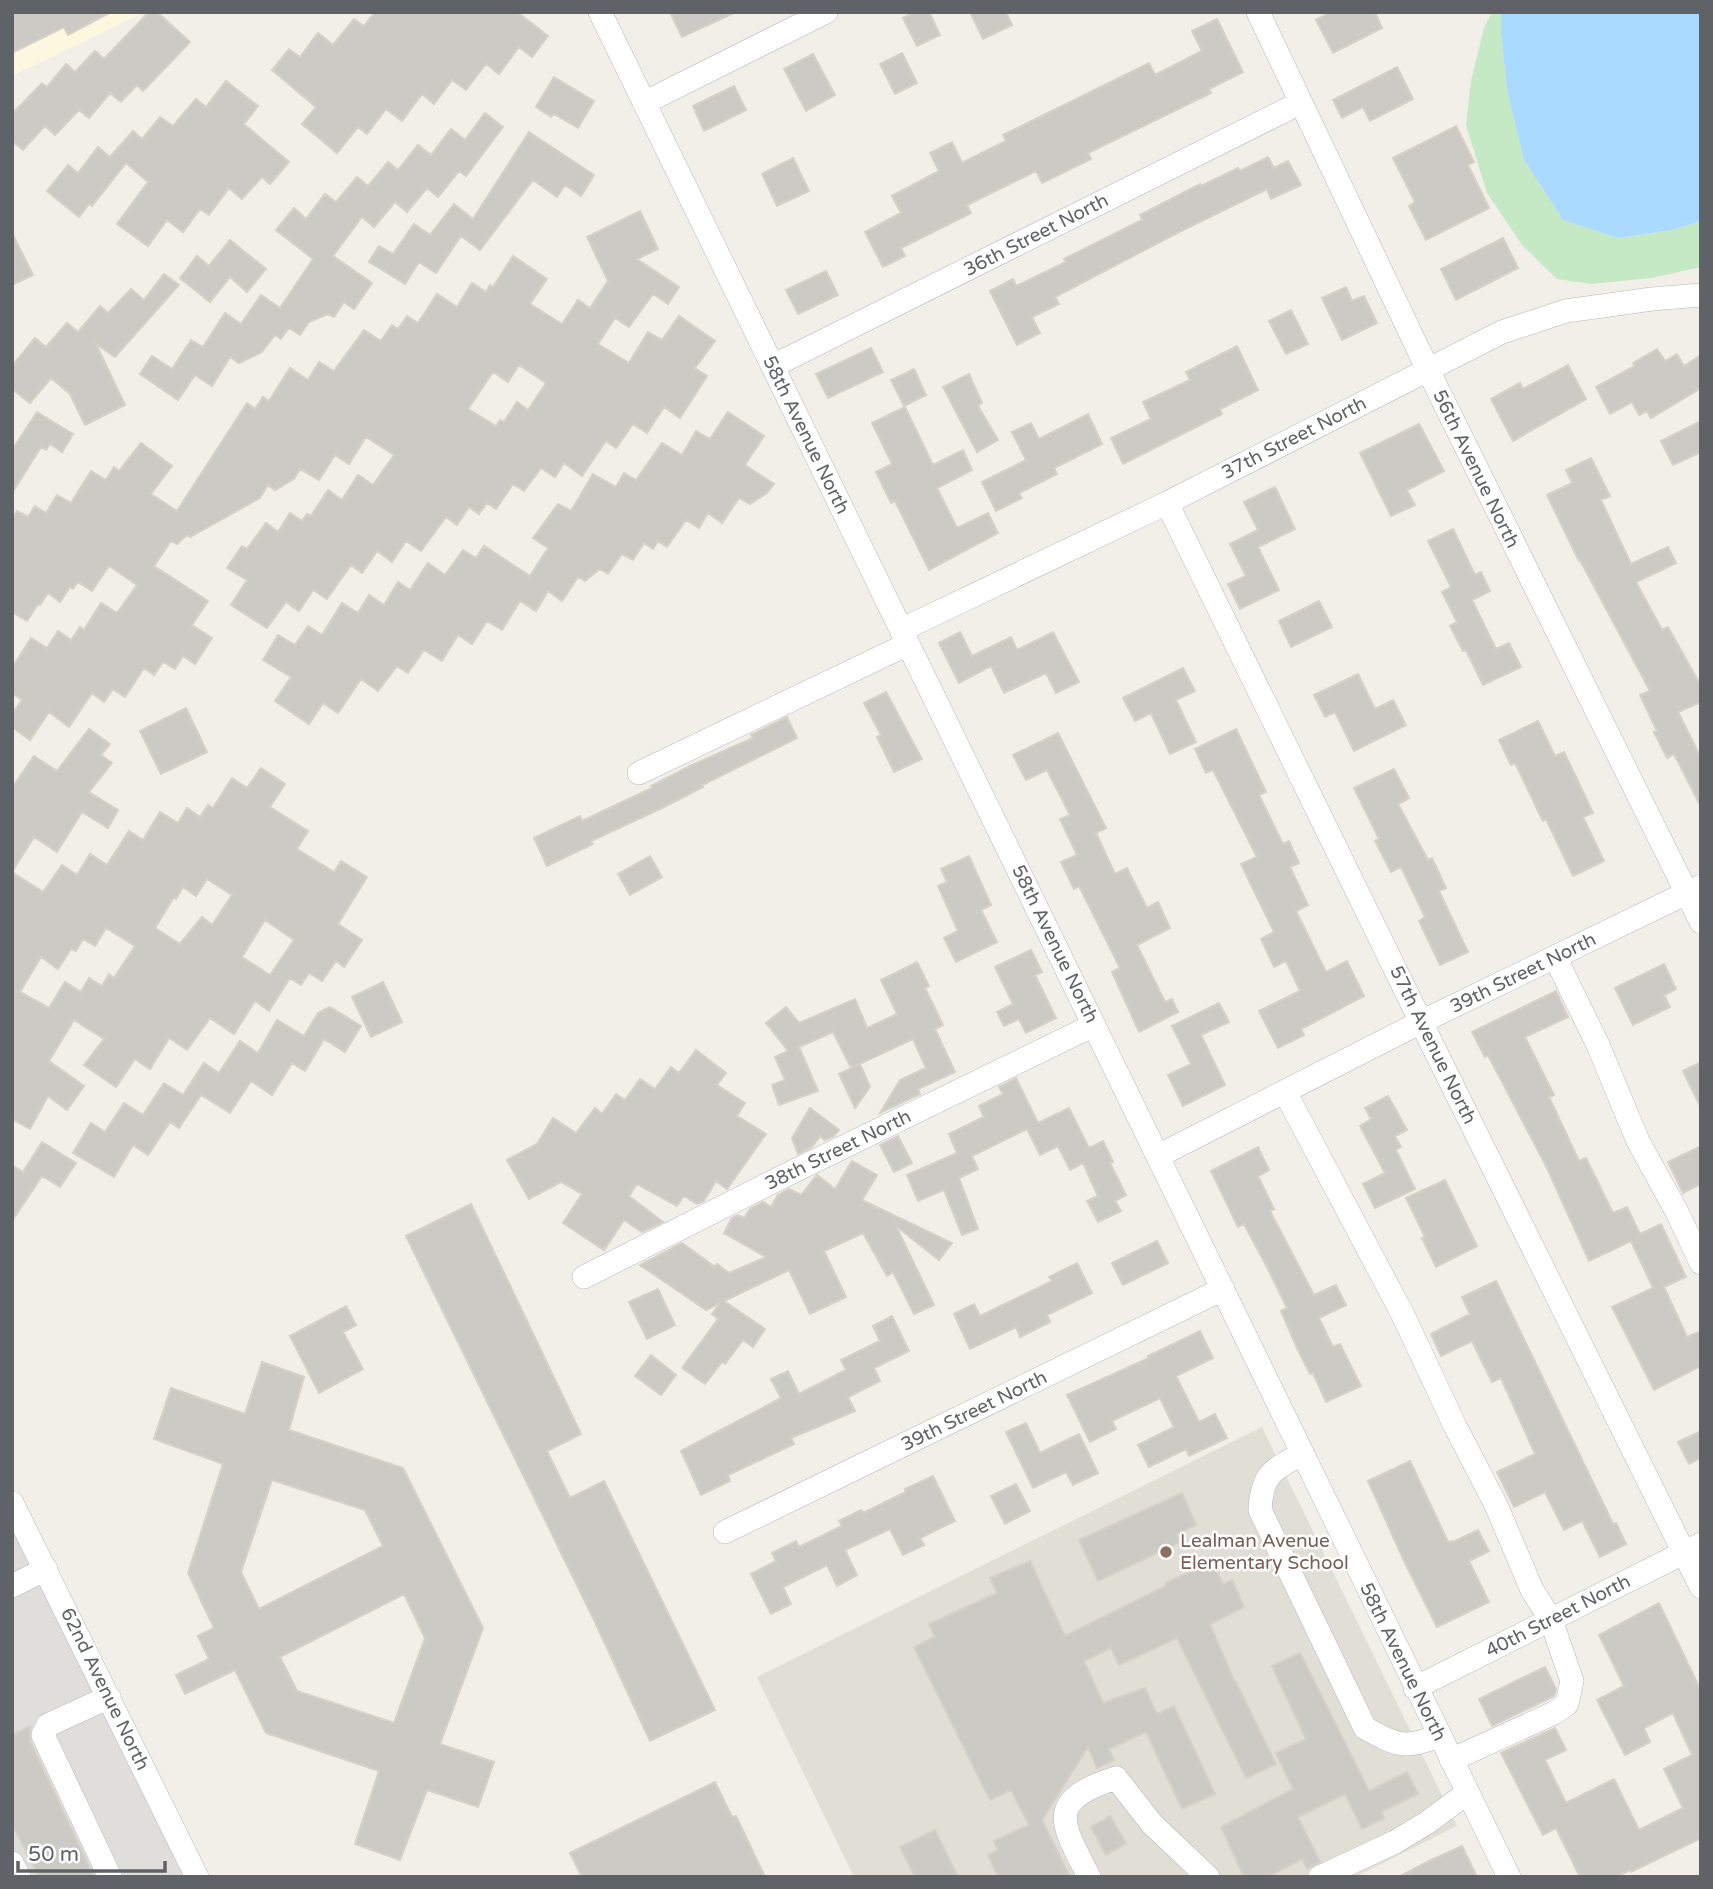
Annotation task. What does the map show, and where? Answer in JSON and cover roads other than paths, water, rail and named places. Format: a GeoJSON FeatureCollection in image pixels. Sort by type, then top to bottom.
{"type":"FeatureCollection","features":[{"type":"Feature","properties":{"kind":"street","name":"58th Avenue North"},"geometry":{"type":"LineString","coordinates":[[600,12],[1508,1877]]}},
{"type":"Feature","properties":{"kind":"street"},"geometry":{"type":"LineString","coordinates":[[644,103],[826,12]]}},
{"type":"Feature","properties":{"kind":"street","name":"56th Avenue North"},"geometry":{"type":"LineString","coordinates":[[1258,12],[1428,370],[1694,890],[1701,922]]}},
{"type":"Feature","properties":{"kind":"street","name":"36th Street North"},"geometry":{"type":"LineString","coordinates":[[773,366],[1300,103]]}},
{"type":"Feature","properties":{"kind":"street","name":"37th Street North"},"geometry":{"type":"LineString","coordinates":[[639,773],[1502,332],[1566,311],[1701,295]]}},
{"type":"Feature","properties":{"kind":"street","name":"57th Avenue North"},"geometry":{"type":"LineString","coordinates":[[1167,503],[1421,1023],[1693,1548],[1701,1587]]}},
{"type":"Feature","properties":{"kind":"street","name":"39th Street North"},"geometry":{"type":"LineString","coordinates":[[1158,1156],[1421,1023],[1694,890]]}},
{"type":"Feature","properties":{"kind":"street"},"geometry":{"type":"LineString","coordinates":[[1555,957],[1598,1045],[1638,1141],[1701,1263]]}},
{"type":"Feature","properties":{"kind":"street","name":"38th Street North"},"geometry":{"type":"LineString","coordinates":[[583,1277],[1094,1025]]}},
{"type":"Feature","properties":{"kind":"street"},"geometry":{"type":"LineString","coordinates":[[1284,1092],[1404,1315],[1455,1426],[1496,1505],[1532,1590],[1551,1620],[1572,1681],[1567,1704],[1554,1713],[1451,1760]]}},
{"type":"Feature","properties":{"kind":"street","name":"39th Street North"},"geometry":{"type":"LineString","coordinates":[[725,1532],[1223,1289]]}},
{"type":"Feature","properties":{"kind":"street"},"geometry":{"type":"LineString","coordinates":[[1302,1454],[1276,1468],[1261,1488],[1260,1510],[1365,1728],[1388,1741],[1413,1745],[1439,1736]]}},
{"type":"Feature","properties":{"kind":"street","name":"62nd Avenue North"},"geometry":{"type":"LineString","coordinates":[[12,1503],[197,1877]]}},
{"type":"Feature","properties":{"kind":"street","name":"40th Street North"},"geometry":{"type":"LineString","coordinates":[[1415,1688],[1693,1548]]}},
{"type":"Feature","properties":{"kind":"street"},"geometry":{"type":"LineString","coordinates":[[12,1586],[46,1569]]}},
{"type":"Feature","properties":{"kind":"street"},"geometry":{"type":"LineString","coordinates":[[109,1697],[48,1725],[43,1735],[110,1877]]}},
{"type":"Feature","properties":{"kind":"street"},"geometry":{"type":"LineString","coordinates":[[1089,1877],[1065,1829],[1065,1807],[1101,1782],[1116,1777],[1152,1824],[1208,1877]]}},
{"type":"Feature","properties":{"kind":"street"},"geometry":{"type":"LineString","coordinates":[[1321,1877],[1395,1842],[1467,1793]]}},
{"type":"Feature","properties":{"kind":"street"},"geometry":{"type":"LineString","coordinates":[[12,1863],[19,1877]]}},
{"type":"Feature","properties":{"kind":"water"},"geometry":{"type":"Polygon","coordinates":[[[1501,12],[1701,12],[1701,221],[1672,230],[1618,238],[1563,220],[1524,160],[1507,90],[1501,12]]]}},
{"type":"Feature","properties":{"kind":"place","name":"Lealman Avenue Elementary School"},"geometry":{"type":"Point","coordinates":[1166,1552]}}]}
